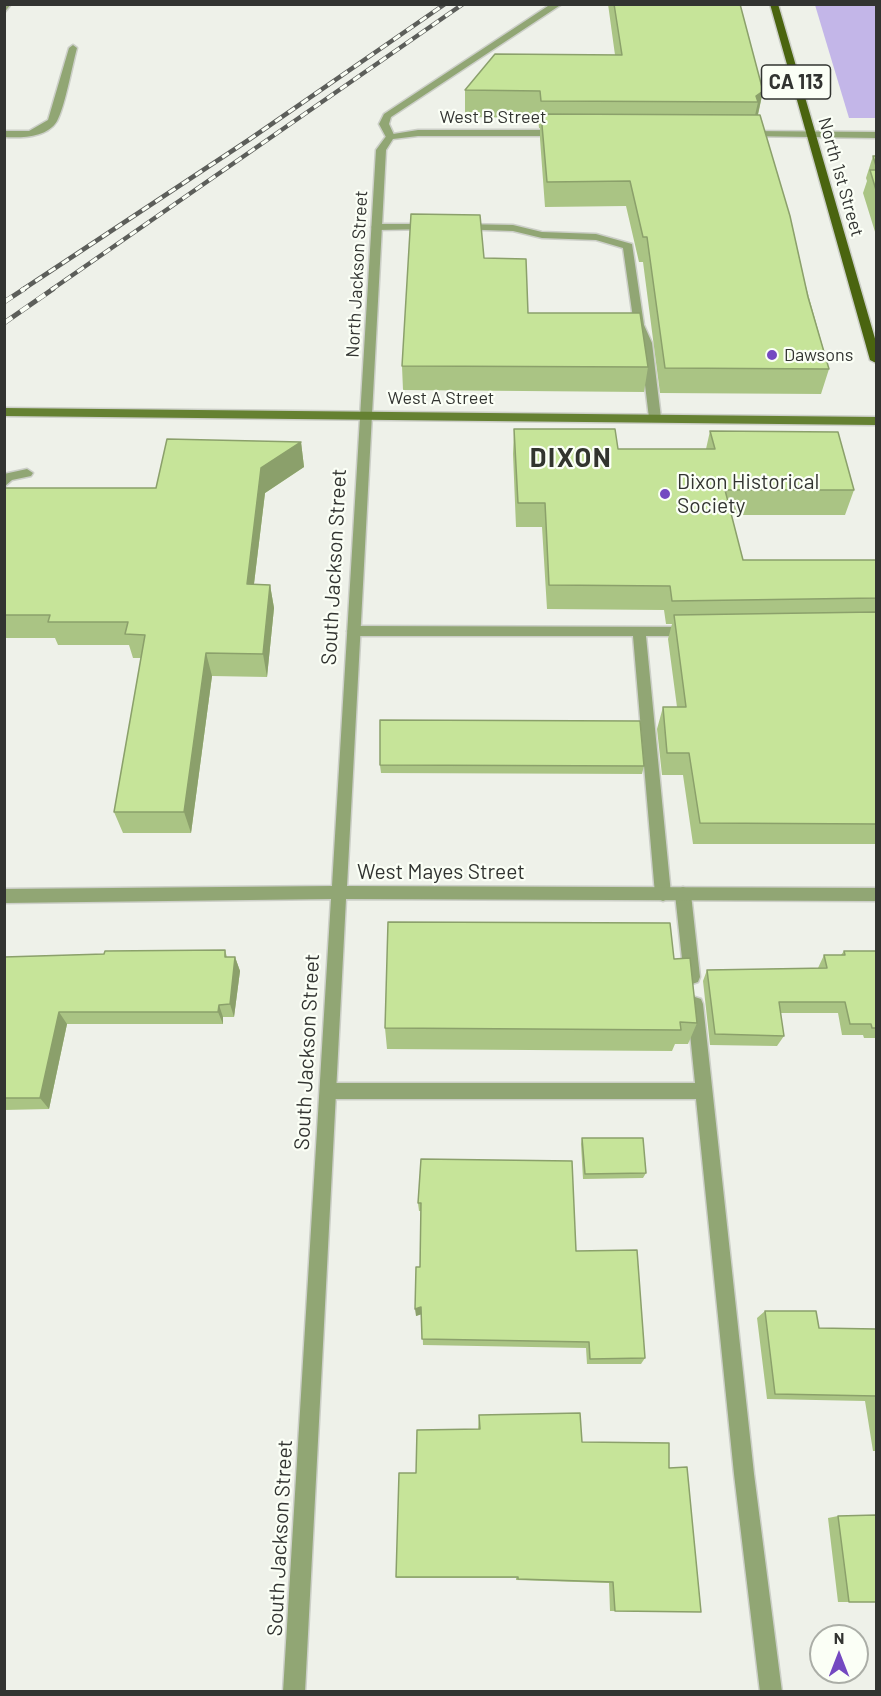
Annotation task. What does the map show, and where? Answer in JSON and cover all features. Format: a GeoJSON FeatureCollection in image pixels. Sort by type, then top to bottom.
{"type":"FeatureCollection","features":[{"type":"Feature","properties":{"kind":"main road","name":"North 1st Street"},"geometry":{"type":"LineString","coordinates":[[774,4],[876,360]]}},
{"type":"Feature","properties":{"kind":"main road","name":"West A Street"},"geometry":{"type":"LineString","coordinates":[[4,412],[876,421]]}},
{"type":"Feature","properties":{"kind":"street"},"geometry":{"type":"LineString","coordinates":[[4,11],[7,4]]}},
{"type":"Feature","properties":{"kind":"street","name":"North Jackson Street"},"geometry":{"type":"LineString","coordinates":[[365,416],[381,150],[390,137],[384,124],[387,116],[558,4]]}},
{"type":"Feature","properties":{"kind":"street"},"geometry":{"type":"LineString","coordinates":[[4,134],[33,134],[44,129],[52,121],[73,48]]}},
{"type":"Feature","properties":{"kind":"street","name":"West B Street"},"geometry":{"type":"LineString","coordinates":[[390,137],[418,133],[573,134]]}},
{"type":"Feature","properties":{"kind":"street"},"geometry":{"type":"LineString","coordinates":[[737,134],[876,135]]}},
{"type":"Feature","properties":{"kind":"street"},"geometry":{"type":"LineString","coordinates":[[376,227],[519,229],[533,231],[538,235],[574,234],[608,237],[628,246],[639,325],[646,343],[655,418]]}},
{"type":"Feature","properties":{"kind":"street","name":"South Jackson Street"},"geometry":{"type":"LineString","coordinates":[[294,1692],[365,416]]}},
{"type":"Feature","properties":{"kind":"street"},"geometry":{"type":"LineString","coordinates":[[4,483],[8,477],[27,473]]}},
{"type":"Feature","properties":{"kind":"street"},"geometry":{"type":"LineString","coordinates":[[354,631],[710,631]]}},
{"type":"Feature","properties":{"kind":"street"},"geometry":{"type":"LineString","coordinates":[[639,632],[663,894]]}},
{"type":"Feature","properties":{"kind":"street","name":"West Mayes Street"},"geometry":{"type":"LineString","coordinates":[[4,896],[339,892],[876,895]]}},
{"type":"Feature","properties":{"kind":"street"},"geometry":{"type":"LineString","coordinates":[[683,894],[744,1474],[771,1692]]}},
{"type":"Feature","properties":{"kind":"street"},"geometry":{"type":"LineString","coordinates":[[328,1091],[704,1091]]}},
{"type":"Feature","properties":{"kind":"shaded area"},"geometry":{"type":"Polygon","coordinates":[[[815,5],[876,5],[876,118],[849,118],[815,5]]]}},
{"type":"Feature","properties":{"kind":"building"},"geometry":{"type":"Polygon","coordinates":[[[614,4],[740,4],[763,91],[756,96],[758,102],[541,101],[540,91],[465,90],[495,54],[622,55],[614,4]]]}},
{"type":"Feature","properties":{"kind":"building"},"geometry":{"type":"Polygon","coordinates":[[[541,114],[760,115],[790,216],[808,297],[829,369],[665,368],[647,237],[643,237],[630,181],[547,182],[541,114]]]}},
{"type":"Feature","properties":{"kind":"building"},"geometry":{"type":"Polygon","coordinates":[[[870,170],[876,170],[876,190],[870,170]]]}},
{"type":"Feature","properties":{"kind":"building"},"geometry":{"type":"Polygon","coordinates":[[[411,214],[480,215],[484,258],[526,259],[528,313],[640,313],[648,367],[402,366],[411,214]]]}},
{"type":"Feature","properties":{"kind":"building"},"geometry":{"type":"Polygon","coordinates":[[[514,429],[615,429],[618,449],[715,449],[710,431],[838,432],[854,490],[725,490],[743,560],[876,560],[876,598],[672,601],[670,586],[549,585],[545,503],[518,503],[514,429]]]}},
{"type":"Feature","properties":{"kind":"building"},"geometry":{"type":"Polygon","coordinates":[[[167,439],[301,442],[261,468],[247,584],[270,585],[263,654],[206,653],[184,812],[114,812],[145,635],[125,634],[128,622],[48,622],[50,615],[4,615],[4,488],[156,488],[167,439]]]}},
{"type":"Feature","properties":{"kind":"building"},"geometry":{"type":"Polygon","coordinates":[[[876,612],[876,824],[700,823],[689,753],[667,753],[663,707],[686,707],[674,615],[876,612]]]}},
{"type":"Feature","properties":{"kind":"building"},"geometry":{"type":"Polygon","coordinates":[[[380,720],[640,721],[644,766],[380,765],[380,720]]]}},
{"type":"Feature","properties":{"kind":"building"},"geometry":{"type":"Polygon","coordinates":[[[388,922],[670,923],[674,959],[690,958],[697,1023],[680,1022],[681,1030],[385,1028],[388,922]]]}},
{"type":"Feature","properties":{"kind":"building"},"geometry":{"type":"Polygon","coordinates":[[[225,950],[225,957],[235,957],[230,1004],[219,1005],[218,1012],[59,1012],[40,1098],[4,1098],[4,957],[104,954],[105,951],[225,950]]]}},
{"type":"Feature","properties":{"kind":"building"},"geometry":{"type":"Polygon","coordinates":[[[844,951],[876,951],[876,1028],[872,1028],[871,1024],[850,1024],[845,1002],[779,1002],[784,1036],[715,1034],[707,970],[827,968],[824,955],[845,955],[844,951]]]}},
{"type":"Feature","properties":{"kind":"building"},"geometry":{"type":"Polygon","coordinates":[[[582,1138],[643,1138],[646,1173],[585,1174],[582,1138]]]}},
{"type":"Feature","properties":{"kind":"building"},"geometry":{"type":"Polygon","coordinates":[[[421,1159],[572,1161],[576,1251],[637,1250],[645,1358],[590,1359],[589,1342],[422,1339],[421,1307],[415,1309],[416,1267],[420,1267],[421,1203],[418,1203],[421,1159]]]}},
{"type":"Feature","properties":{"kind":"building"},"geometry":{"type":"Polygon","coordinates":[[[765,1311],[816,1311],[819,1328],[876,1329],[876,1396],[775,1394],[765,1311]]]}},
{"type":"Feature","properties":{"kind":"building"},"geometry":{"type":"Polygon","coordinates":[[[580,1413],[582,1442],[669,1443],[669,1468],[687,1467],[701,1612],[615,1611],[613,1582],[518,1579],[518,1577],[396,1577],[399,1473],[416,1473],[417,1430],[480,1429],[479,1415],[580,1413]]]}},
{"type":"Feature","properties":{"kind":"building"},"geometry":{"type":"Polygon","coordinates":[[[876,1515],[876,1602],[849,1602],[838,1516],[876,1515]]]}},
{"type":"Feature","properties":{"kind":"railway"},"geometry":{"type":"LineString","coordinates":[[22,290],[250,139],[445,4]]}},
{"type":"Feature","properties":{"kind":"railway"},"geometry":{"type":"LineString","coordinates":[[51,290],[463,4]]}},
{"type":"Feature","properties":{"kind":"railway"},"geometry":{"type":"LineString","coordinates":[[4,302],[24,289]]}},
{"type":"Feature","properties":{"kind":"railway"},"geometry":{"type":"LineString","coordinates":[[4,323],[53,289]]}},
{"type":"Feature","properties":{"kind":"place","name":"Dawsons"},"geometry":{"type":"Point","coordinates":[772,355]}},
{"type":"Feature","properties":{"kind":"place","name":"Dixon Historical Society"},"geometry":{"type":"Point","coordinates":[665,494]}},
{"type":"Feature","properties":{"kind":"district","name":"DIXON"},"geometry":{"type":"Point","coordinates":[571,458]}}]}
